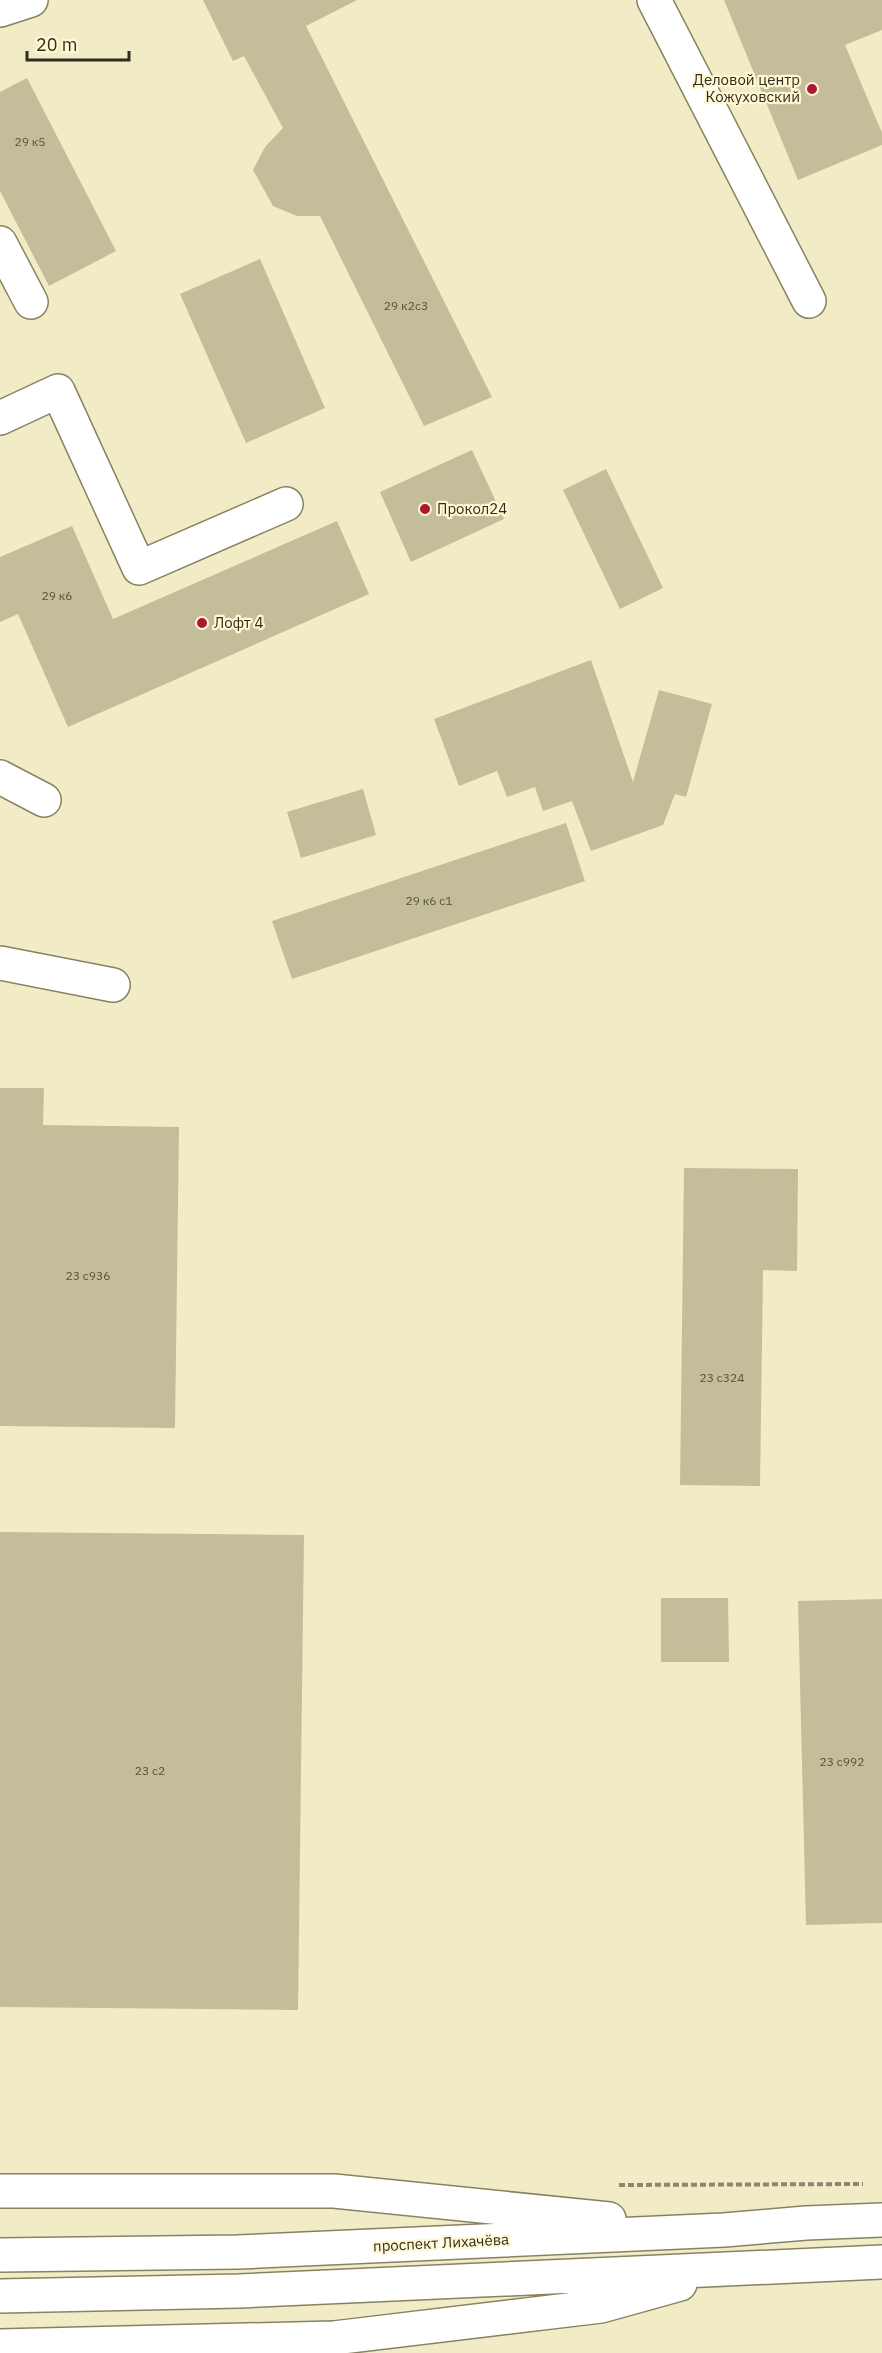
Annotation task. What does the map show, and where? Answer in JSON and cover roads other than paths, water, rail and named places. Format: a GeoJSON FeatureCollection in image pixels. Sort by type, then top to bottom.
{"type":"FeatureCollection","features":[{"type":"Feature","properties":{"kind":"street"},"geometry":{"type":"LineString","coordinates":[[0,10],[31,0]]}},
{"type":"Feature","properties":{"kind":"street"},"geometry":{"type":"LineString","coordinates":[[654,0],[808,301]]}},
{"type":"Feature","properties":{"kind":"street"},"geometry":{"type":"LineString","coordinates":[[0,243],[31,302]]}},
{"type":"Feature","properties":{"kind":"street"},"geometry":{"type":"LineString","coordinates":[[0,418],[58,391],[139,568],[286,504]]}},
{"type":"Feature","properties":{"kind":"street"},"geometry":{"type":"LineString","coordinates":[[0,777],[44,800]]}},
{"type":"Feature","properties":{"kind":"street"},"geometry":{"type":"LineString","coordinates":[[0,963],[113,986]]}},
{"type":"Feature","properties":{"kind":"street"},"geometry":{"type":"LineString","coordinates":[[0,2191],[334,2191],[724,2230]]}},
{"type":"Feature","properties":{"kind":"street","name":"проспект Лихачёва"},"geometry":{"type":"LineString","coordinates":[[0,2255],[238,2252],[724,2230],[806,2223],[882,2220]]}},
{"type":"Feature","properties":{"kind":"street"},"geometry":{"type":"LineString","coordinates":[[0,2296],[239,2291],[882,2262]]}},
{"type":"Feature","properties":{"kind":"street"},"geometry":{"type":"LineString","coordinates":[[0,2346],[334,2338],[602,2306],[735,2269]]}},
{"type":"Feature","properties":{"kind":"place","name":"Деловой центр Кожуховский"},"geometry":{"type":"Point","coordinates":[812,89]}},
{"type":"Feature","properties":{"kind":"place","name":"Прокол24"},"geometry":{"type":"Point","coordinates":[425,509]}},
{"type":"Feature","properties":{"kind":"place","name":"Лофт 4"},"geometry":{"type":"Point","coordinates":[202,623]}}]}
